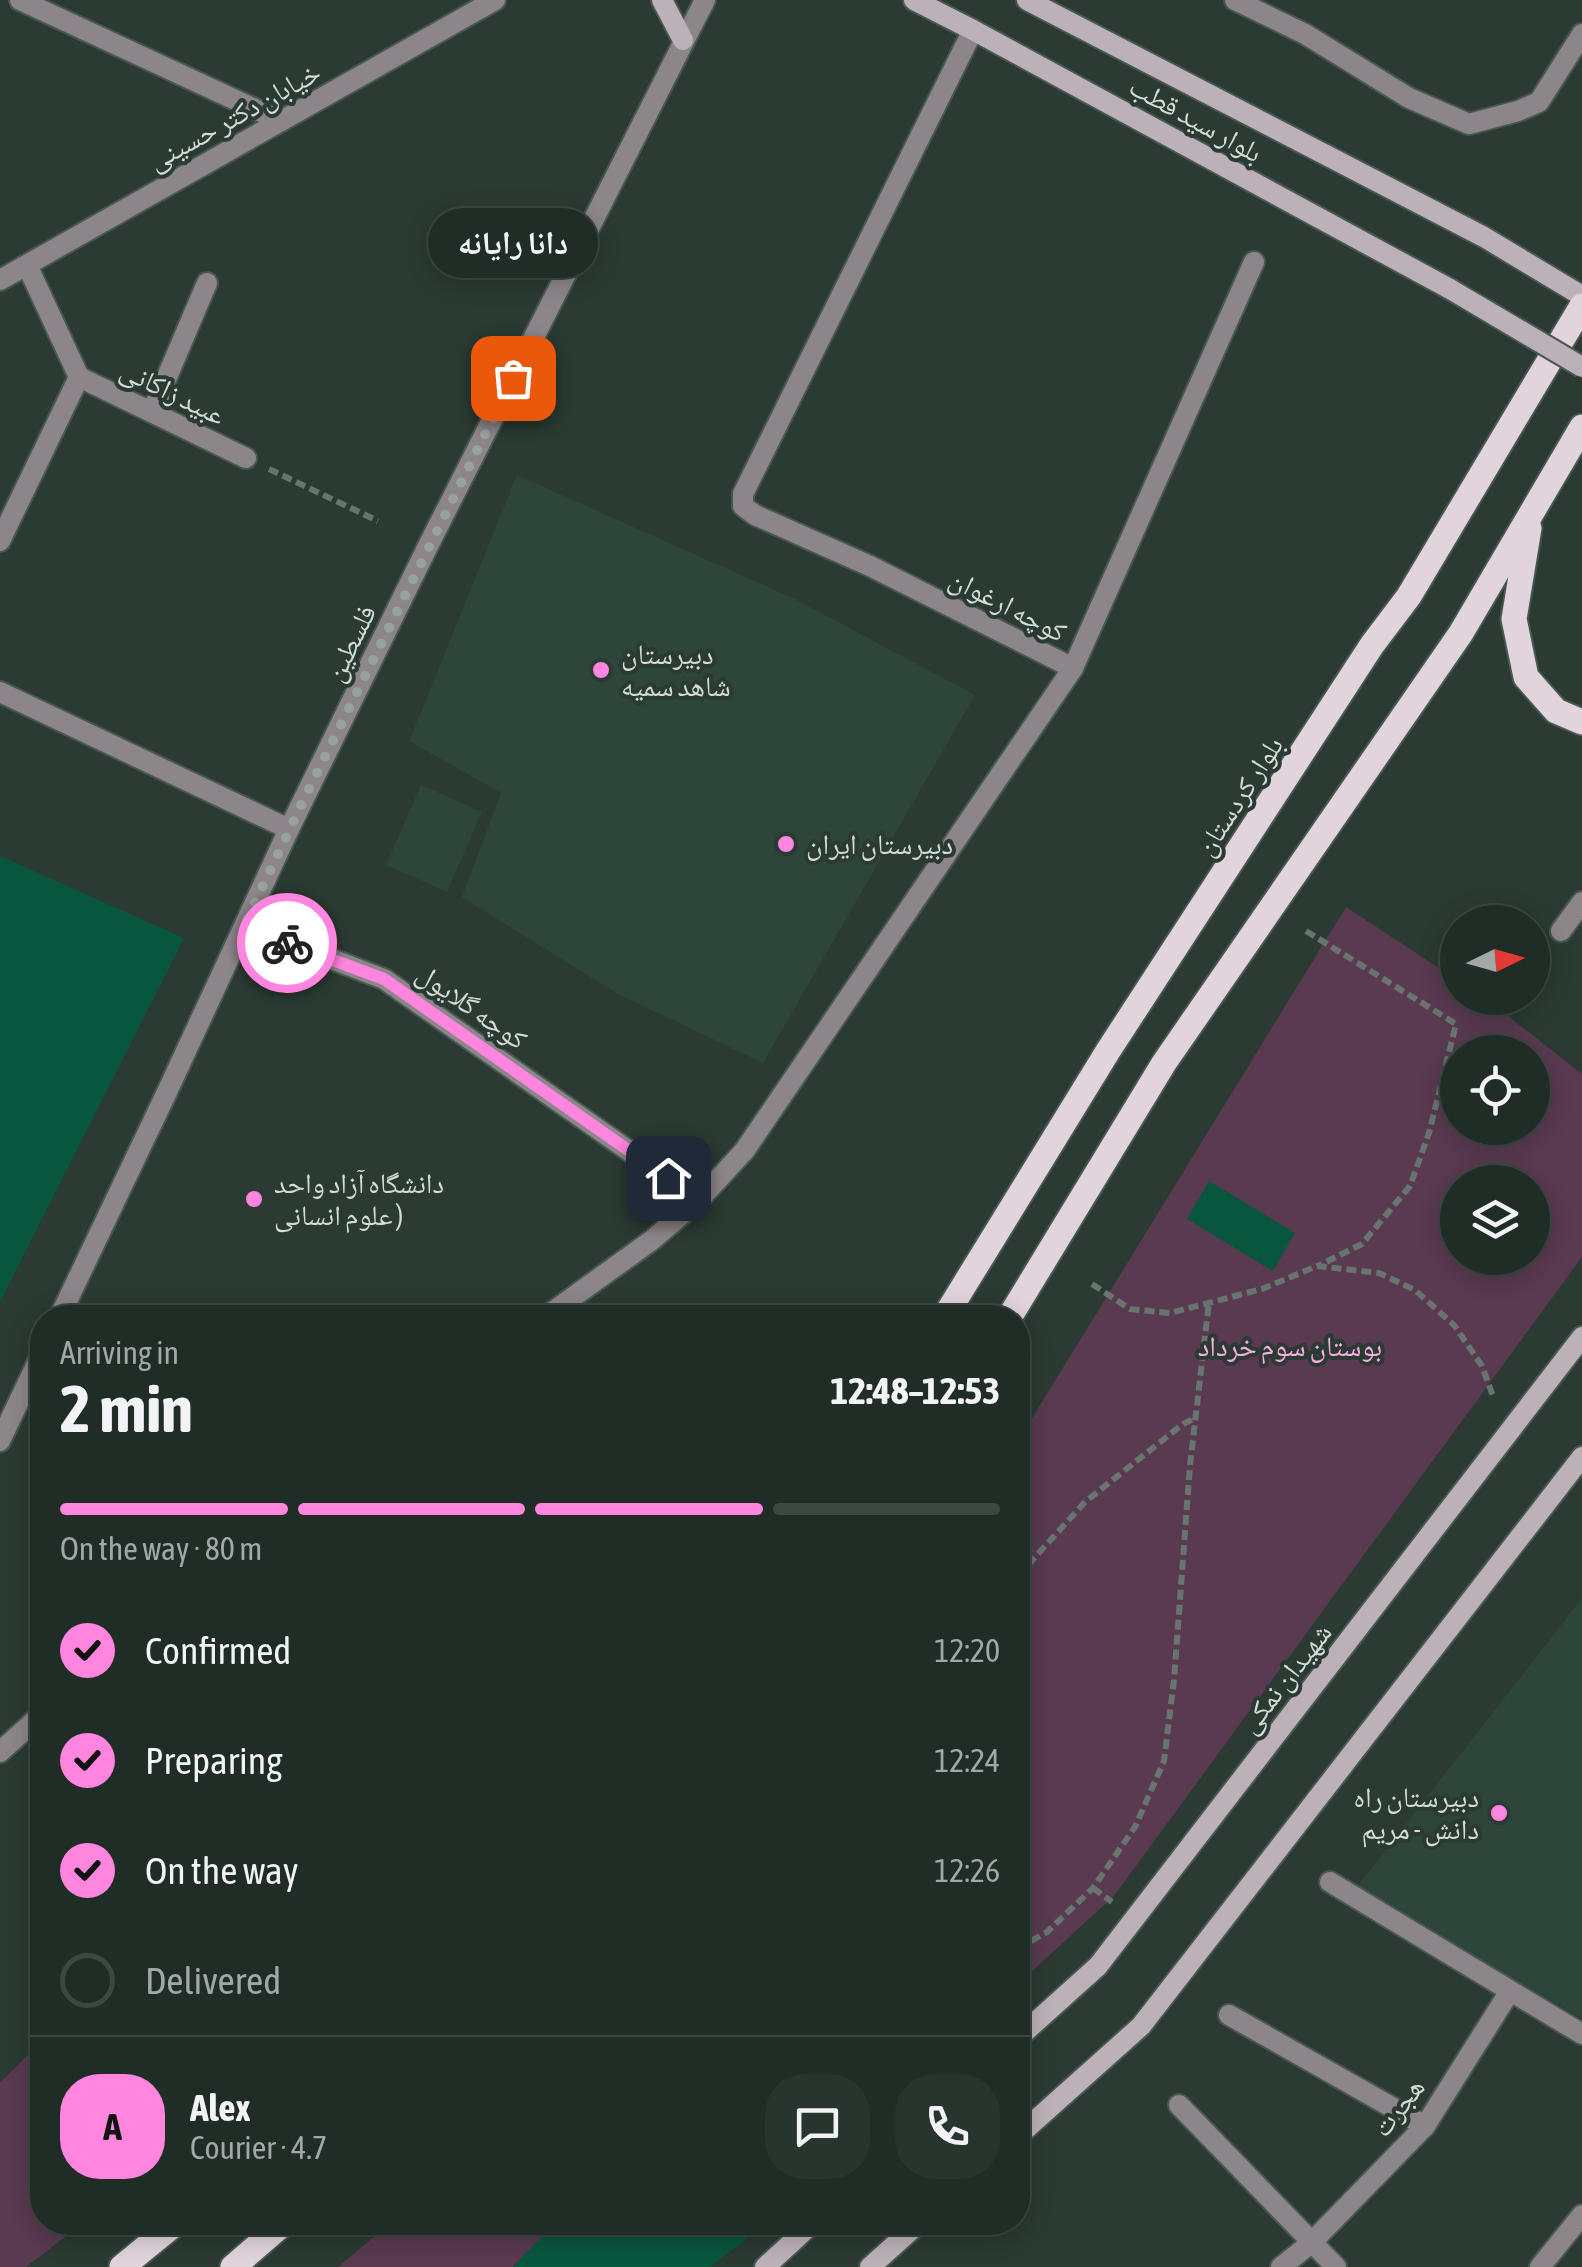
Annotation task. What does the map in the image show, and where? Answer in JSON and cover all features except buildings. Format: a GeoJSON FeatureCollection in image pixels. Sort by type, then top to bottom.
{"type":"FeatureCollection","features":[{"type":"Feature","properties":{"kind":"main road"},"geometry":{"type":"LineString","coordinates":[[662,0],[683,40]]}},
{"type":"Feature","properties":{"kind":"main road","name":"بلوار سید قطب"},"geometry":{"type":"LineString","coordinates":[[914,0],[1450,289],[1582,366]]}},
{"type":"Feature","properties":{"kind":"main road","name":"بلوار سید قطب"},"geometry":{"type":"LineString","coordinates":[[1027,0],[1484,238],[1582,296]]}},
{"type":"Feature","properties":{"kind":"main road","name":"بلوار کردستان"},"geometry":{"type":"LineString","coordinates":[[952,1305],[1108,1052],[1571,349],[1582,306]]}},
{"type":"Feature","properties":{"kind":"main road"},"geometry":{"type":"LineString","coordinates":[[1016,1305],[1164,1063],[1461,633],[1582,428]]}},
{"type":"Feature","properties":{"kind":"main road"},"geometry":{"type":"LineString","coordinates":[[1532,512],[1514,619],[1526,677],[1556,711],[1582,722]]}},
{"type":"Feature","properties":{"kind":"main road","name":"شهیدان نمکی"},"geometry":{"type":"LineString","coordinates":[[1030,2027],[1098,1966],[1582,1337]]}},
{"type":"Feature","properties":{"kind":"main road"},"geometry":{"type":"LineString","coordinates":[[1030,2125],[1141,2026],[1582,1458]]}},
{"type":"Feature","properties":{"kind":"main road"},"geometry":{"type":"LineString","coordinates":[[122,2267],[162,2235]]}},
{"type":"Feature","properties":{"kind":"main road"},"geometry":{"type":"LineString","coordinates":[[233,2267],[269,2235]]}},
{"type":"Feature","properties":{"kind":"main road"},"geometry":{"type":"LineString","coordinates":[[765,2267],[800,2235]]}},
{"type":"Feature","properties":{"kind":"main road"},"geometry":{"type":"LineString","coordinates":[[870,2267],[906,2235]]}},
{"type":"Feature","properties":{"kind":"street"},"geometry":{"type":"LineString","coordinates":[[20,0],[281,121]]}},
{"type":"Feature","properties":{"kind":"street","name":"خیابان دکتر حسینی"},"geometry":{"type":"LineString","coordinates":[[0,280],[496,0]]}},
{"type":"Feature","properties":{"kind":"street","name":"فلسطین"},"geometry":{"type":"LineString","coordinates":[[66,1305],[289,830],[705,0]]}},
{"type":"Feature","properties":{"kind":"street"},"geometry":{"type":"LineString","coordinates":[[1235,0],[1305,34],[1409,98],[1469,124],[1539,102],[1582,34]]}},
{"type":"Feature","properties":{"kind":"street","name":"کوچه ارغوان"},"geometry":{"type":"LineString","coordinates":[[562,1305],[652,1240],[699,1200],[745,1150],[1073,668],[742,506],[743,494],[973,30]]}},
{"type":"Feature","properties":{"kind":"street"},"geometry":{"type":"LineString","coordinates":[[1073,668],[1254,262]]}},
{"type":"Feature","properties":{"kind":"street"},"geometry":{"type":"LineString","coordinates":[[27,264],[78,376]]}},
{"type":"Feature","properties":{"kind":"street"},"geometry":{"type":"LineString","coordinates":[[152,412],[207,283]]}},
{"type":"Feature","properties":{"kind":"street","name":"عبید زاکانی"},"geometry":{"type":"LineString","coordinates":[[0,541],[78,376],[246,458]]}},
{"type":"Feature","properties":{"kind":"street"},"geometry":{"type":"LineString","coordinates":[[0,692],[289,830]]}},
{"type":"Feature","properties":{"kind":"street"},"geometry":{"type":"LineString","coordinates":[[1561,931],[1582,902]]}},
{"type":"Feature","properties":{"kind":"street","name":"کوچه گلایول"},"geometry":{"type":"LineString","coordinates":[[244,926],[384,979],[699,1200]]}},
{"type":"Feature","properties":{"kind":"street"},"geometry":{"type":"LineString","coordinates":[[0,1441],[30,1378]]}},
{"type":"Feature","properties":{"kind":"street"},"geometry":{"type":"LineString","coordinates":[[0,1752],[30,1725]]}},
{"type":"Feature","properties":{"kind":"street"},"geometry":{"type":"LineString","coordinates":[[1330,1882],[1582,2034]]}},
{"type":"Feature","properties":{"kind":"street","name":"هجرت"},"geometry":{"type":"LineString","coordinates":[[1281,2267],[1312,2243],[1426,2126],[1510,1991]]}},
{"type":"Feature","properties":{"kind":"street"},"geometry":{"type":"LineString","coordinates":[[1229,2015],[1426,2126]]}},
{"type":"Feature","properties":{"kind":"street"},"geometry":{"type":"LineString","coordinates":[[1179,2106],[1336,2267]]}},
{"type":"Feature","properties":{"kind":"street"},"geometry":{"type":"LineString","coordinates":[[1540,2267],[1582,2216]]}},
{"type":"Feature","properties":{"kind":"path"},"geometry":{"type":"LineString","coordinates":[[246,458],[378,521]]}},
{"type":"Feature","properties":{"kind":"path"},"geometry":{"type":"LineString","coordinates":[[1092,1284],[1130,1309],[1170,1313],[1262,1289],[1362,1244],[1410,1186],[1429,1132],[1456,1024],[1306,931]]}},
{"type":"Feature","properties":{"kind":"path"},"geometry":{"type":"LineString","coordinates":[[1317,1266],[1379,1273],[1415,1290],[1454,1325],[1482,1366],[1494,1398]]}},
{"type":"Feature","properties":{"kind":"path"},"geometry":{"type":"LineString","coordinates":[[1030,1941],[1047,1932],[1093,1888],[1135,1826],[1164,1761],[1209,1302]]}},
{"type":"Feature","properties":{"kind":"path"},"geometry":{"type":"LineString","coordinates":[[1030,1563],[1085,1502],[1196,1417]]}},
{"type":"Feature","properties":{"kind":"path"},"geometry":{"type":"LineString","coordinates":[[1093,1888],[1114,1904]]}},
{"type":"Feature","properties":{"kind":"shaded area"},"geometry":{"type":"Polygon","coordinates":[[[517,475],[795,599],[975,695],[763,1063],[616,993],[462,897],[501,793],[409,741],[517,475]]]}},
{"type":"Feature","properties":{"kind":"shaded area"},"geometry":{"type":"Polygon","coordinates":[[[421,785],[482,812],[447,892],[386,865],[421,785]]]}},
{"type":"Feature","properties":{"kind":"shaded area","name":"دبیرستان راه دانش - مریم"},"geometry":{"type":"Polygon","coordinates":[[[1582,1598],[1582,2018],[1353,1892],[1582,1598]]]}},
{"type":"Feature","properties":{"kind":"green space","name":"بوستان سوم خرداد"},"geometry":{"type":"Polygon","coordinates":[[[1346,907],[1440,969],[1440,1015],[1507,1015],[1532,1035],[1440,1035],[1440,1145],[1550,1145],[1550,1049],[1582,1074],[1582,1257],[1114,1896],[1030,1973],[1030,1421],[1346,907]]]}},
{"type":"Feature","properties":{"kind":"green space"},"geometry":{"type":"Polygon","coordinates":[[[30,2053],[30,2235],[67,2235],[26,2267],[0,2267],[0,2083],[30,2053]]]}},
{"type":"Feature","properties":{"kind":"green space"},"geometry":{"type":"Polygon","coordinates":[[[376,2235],[544,2235],[513,2267],[338,2267],[376,2235]]]}},
{"type":"Feature","properties":{"kind":"way so far"},"geometry":{"type":"LineString","coordinates":[[287,943],[244,926],[513,378]]}},
{"type":"Feature","properties":{"kind":"place","name":"دانا رایانه"},"geometry":{"type":"Point","coordinates":[513,378]}},
{"type":"Feature","properties":{"kind":"place","name":"دبیرستان شاهد سمیه"},"geometry":{"type":"Point","coordinates":[601,670]}},
{"type":"Feature","properties":{"kind":"place","name":"دبیرستان ایران"},"geometry":{"type":"Point","coordinates":[786,844]}},
{"type":"Feature","properties":{"kind":"place","name":"دانشگاه آزاد واحد علوم انسانی )"},"geometry":{"type":"Point","coordinates":[254,1199]}},
{"type":"Feature","properties":{"kind":"place","name":"دبیرستان راه دانش - مریم"},"geometry":{"type":"Point","coordinates":[1499,1813]}},
{"type":"Feature","properties":{"kind":"route"},"geometry":{"type":"LineString","coordinates":[[287,943],[384,979],[668,1178]]}}]}
